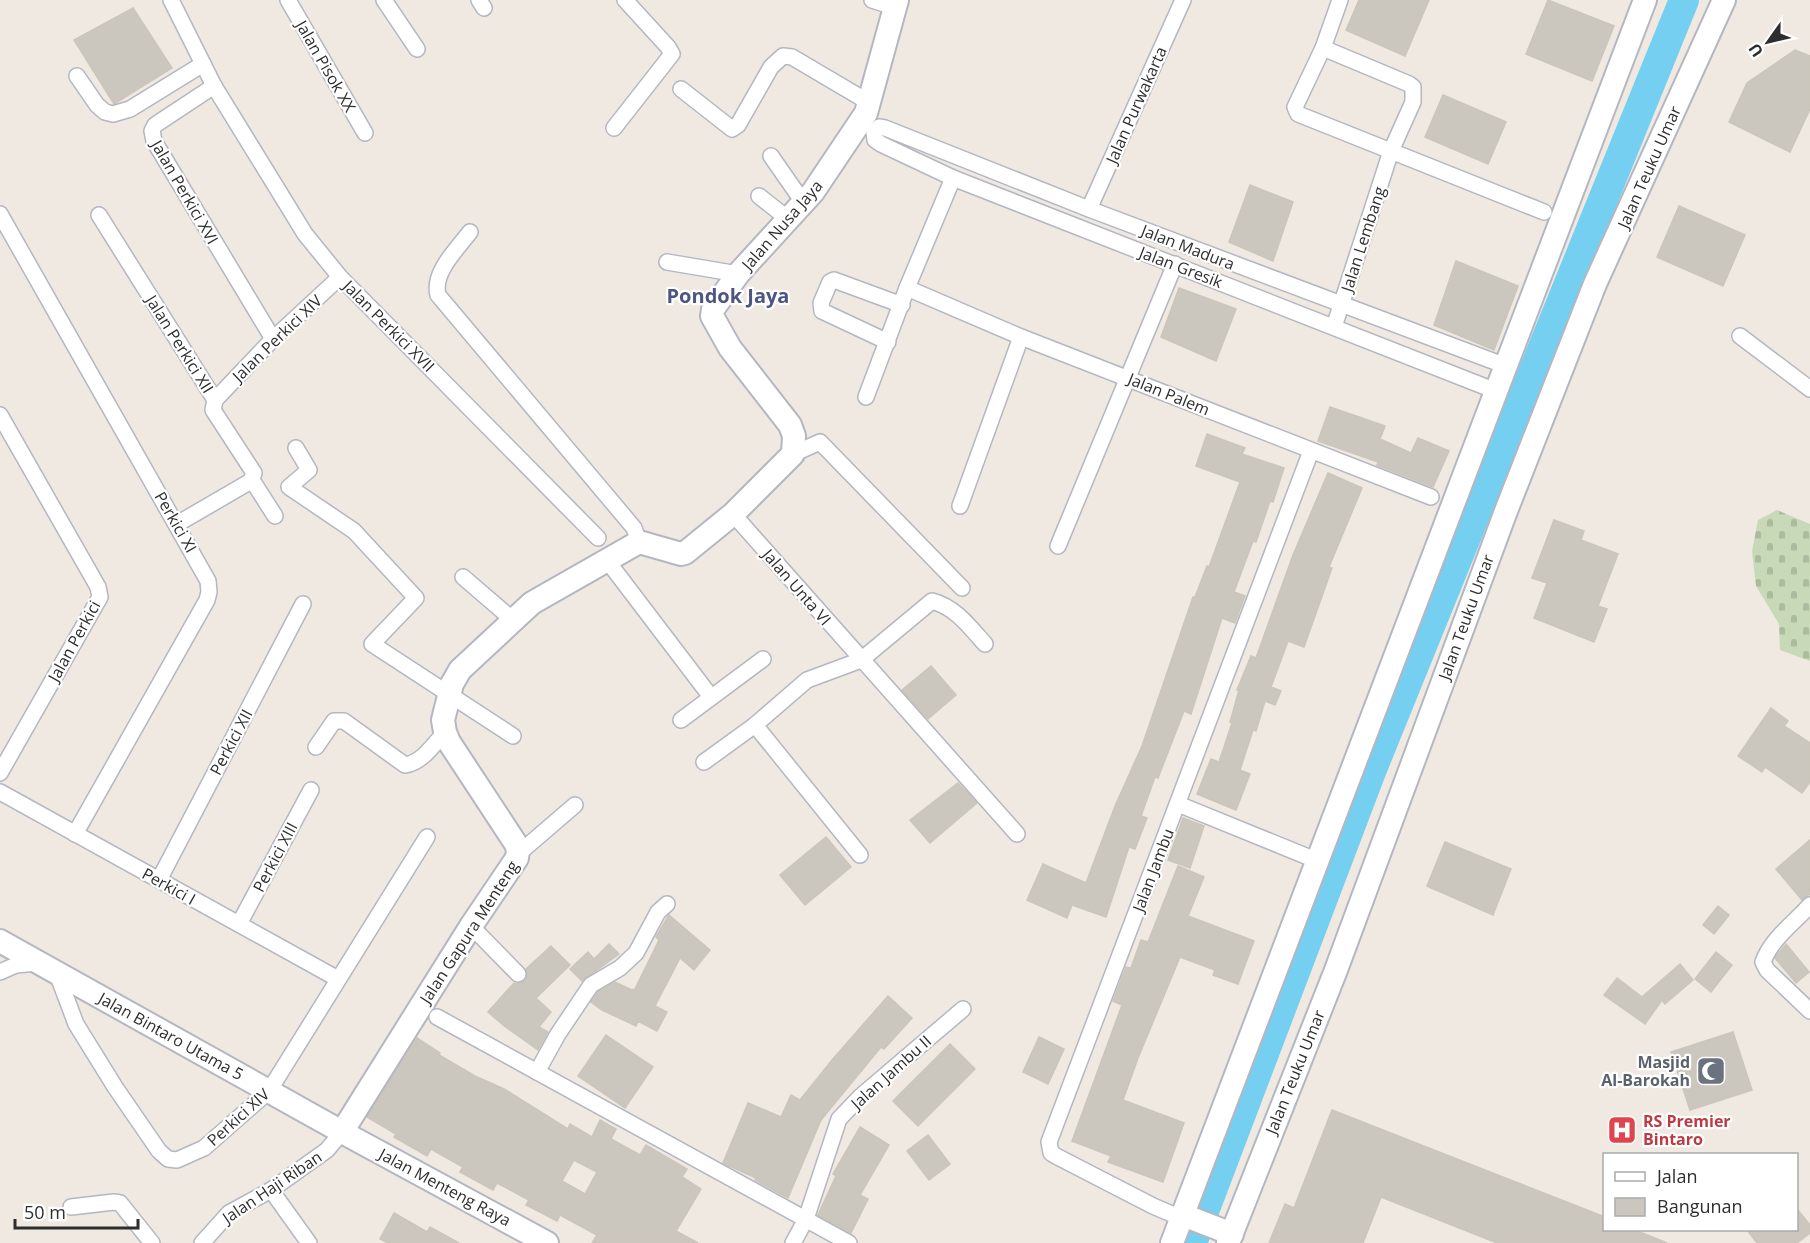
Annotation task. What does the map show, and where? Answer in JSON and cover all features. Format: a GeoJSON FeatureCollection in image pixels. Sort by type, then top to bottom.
{"type":"FeatureCollection","features":[{"type":"Feature","properties":{"kind":"main road","name":"Jalan Teuku Umar"},"geometry":{"type":"LineString","coordinates":[[1226,1235],[1336,970],[1506,510],[1595,284],[1724,0]]}},
{"type":"Feature","properties":{"kind":"main road"},"geometry":{"type":"LineString","coordinates":[[1172,1243],[1187,1218],[1318,861],[1643,1]]}},
{"type":"Feature","properties":{"kind":"main road","name":"Jalan Nusa Jaya"},"geometry":{"type":"LineString","coordinates":[[793,454],[794,436],[790,425],[730,348],[712,316],[713,309],[738,274],[813,192],[848,141],[870,103],[895,4]]}},
{"type":"Feature","properties":{"kind":"main road"},"geometry":{"type":"LineString","coordinates":[[445,732],[443,720],[449,693],[460,670],[532,603],[639,542],[681,554],[685,553],[733,514],[793,454]]}},
{"type":"Feature","properties":{"kind":"main road","name":"Jalan Gapura Menteng"},"geometry":{"type":"LineString","coordinates":[[342,1132],[471,926],[515,863],[518,854],[516,844],[449,742],[445,732]]}},
{"type":"Feature","properties":{"kind":"main road","name":"Jalan Bintaro Utama 5"},"geometry":{"type":"LineString","coordinates":[[5,944],[342,1132]]}},
{"type":"Feature","properties":{"kind":"main road","name":"Jalan Menteng Raya"},"geometry":{"type":"LineString","coordinates":[[342,1132],[547,1243]]}},
{"type":"Feature","properties":{"kind":"main road"},"geometry":{"type":"LineString","coordinates":[[1187,1218],[1226,1235]]}},
{"type":"Feature","properties":{"kind":"street"},"geometry":{"type":"LineString","coordinates":[[171,0],[214,87]]}},
{"type":"Feature","properties":{"kind":"street","name":"Jalan Pisok XX"},"geometry":{"type":"LineString","coordinates":[[288,0],[365,133]]}},
{"type":"Feature","properties":{"kind":"street"},"geometry":{"type":"LineString","coordinates":[[384,0],[417,49]]}},
{"type":"Feature","properties":{"kind":"street"},"geometry":{"type":"LineString","coordinates":[[614,128],[672,54],[624,0]]}},
{"type":"Feature","properties":{"kind":"street"},"geometry":{"type":"LineString","coordinates":[[872,0],[895,4]]}},
{"type":"Feature","properties":{"kind":"street","name":"Jalan Purwakarta"},"geometry":{"type":"LineString","coordinates":[[1089,209],[1183,0]]}},
{"type":"Feature","properties":{"kind":"street"},"geometry":{"type":"LineString","coordinates":[[1340,0],[1323,48],[1295,107],[1297,112],[1391,152],[1544,212]]}},
{"type":"Feature","properties":{"kind":"street","name":"Jalan Lembang"},"geometry":{"type":"LineString","coordinates":[[1323,48],[1413,87],[1413,102],[1391,152],[1334,327]]}},
{"type":"Feature","properties":{"kind":"street"},"geometry":{"type":"LineString","coordinates":[[681,89],[732,129],[738,125],[771,67],[783,56],[792,57],[870,103]]}},
{"type":"Feature","properties":{"kind":"street"},"geometry":{"type":"LineString","coordinates":[[77,76],[97,105],[105,112],[113,114],[130,110],[203,64]]}},
{"type":"Feature","properties":{"kind":"street","name":"Jalan Perkici XVII"},"geometry":{"type":"LineString","coordinates":[[214,87],[304,234],[340,277],[598,538]]}},
{"type":"Feature","properties":{"kind":"street","name":"Jalan Perkici XVI"},"geometry":{"type":"LineString","coordinates":[[214,87],[155,125],[152,135],[273,339]]}},
{"type":"Feature","properties":{"kind":"street","name":"Jalan Madura"},"geometry":{"type":"LineString","coordinates":[[874,133],[879,127],[885,128],[1089,209],[1479,358],[1506,366]]}},
{"type":"Feature","properties":{"kind":"street","name":"Jalan Gresik"},"geometry":{"type":"LineString","coordinates":[[874,133],[875,140],[881,144],[953,178],[1496,391]]}},
{"type":"Feature","properties":{"kind":"street"},"geometry":{"type":"LineString","coordinates":[[771,156],[803,202]]}},
{"type":"Feature","properties":{"kind":"street"},"geometry":{"type":"LineString","coordinates":[[866,396],[907,288],[953,178]]}},
{"type":"Feature","properties":{"kind":"street"},"geometry":{"type":"LineString","coordinates":[[759,196],[788,219]]}},
{"type":"Feature","properties":{"kind":"street","name":"Perkici XI"},"geometry":{"type":"LineString","coordinates":[[0,214],[208,581],[207,600],[75,834]]}},
{"type":"Feature","properties":{"kind":"street","name":"Jalan Perkici XII"},"geometry":{"type":"LineString","coordinates":[[99,215],[215,400],[213,410],[275,516]]}},
{"type":"Feature","properties":{"kind":"street"},"geometry":{"type":"LineString","coordinates":[[470,232],[438,279],[436,289],[438,295],[634,528],[639,542]]}},
{"type":"Feature","properties":{"kind":"street"},"geometry":{"type":"LineString","coordinates":[[667,262],[738,274]]}},
{"type":"Feature","properties":{"kind":"street"},"geometry":{"type":"LineString","coordinates":[[1058,546],[1175,264]]}},
{"type":"Feature","properties":{"kind":"street","name":"Jalan Perkici XIV"},"geometry":{"type":"LineString","coordinates":[[215,400],[273,339],[340,277]]}},
{"type":"Feature","properties":{"kind":"street"},"geometry":{"type":"LineString","coordinates":[[888,342],[824,313],[821,307],[825,292],[833,279],[902,305]]}},
{"type":"Feature","properties":{"kind":"street","name":"Jalan Palem"},"geometry":{"type":"LineString","coordinates":[[907,288],[1021,337],[1431,497]]}},
{"type":"Feature","properties":{"kind":"street"},"geometry":{"type":"LineString","coordinates":[[1740,336],[1810,389]]}},
{"type":"Feature","properties":{"kind":"street"},"geometry":{"type":"LineString","coordinates":[[960,506],[1021,337]]}},
{"type":"Feature","properties":{"kind":"street","name":"Jalan Perkici"},"geometry":{"type":"LineString","coordinates":[[0,415],[98,587],[100,597],[0,772]]}},
{"type":"Feature","properties":{"kind":"street"},"geometry":{"type":"LineString","coordinates":[[793,454],[820,442],[962,588]]}},
{"type":"Feature","properties":{"kind":"street"},"geometry":{"type":"LineString","coordinates":[[296,448],[309,470],[289,487],[354,531],[416,598],[372,644],[513,736]]}},
{"type":"Feature","properties":{"kind":"street","name":"Jalan Jambu"},"geometry":{"type":"LineString","coordinates":[[1187,1218],[1153,1206],[1056,1156],[1051,1153],[1049,1147],[1311,451]]}},
{"type":"Feature","properties":{"kind":"street"},"geometry":{"type":"LineString","coordinates":[[177,524],[253,477]]}},
{"type":"Feature","properties":{"kind":"street","name":"Jalan Unta VI"},"geometry":{"type":"LineString","coordinates":[[733,514],[1017,834]]}},
{"type":"Feature","properties":{"kind":"street"},"geometry":{"type":"LineString","coordinates":[[606,560],[711,697]]}},
{"type":"Feature","properties":{"kind":"street"},"geometry":{"type":"LineString","coordinates":[[463,577],[513,620]]}},
{"type":"Feature","properties":{"kind":"street"},"geometry":{"type":"LineString","coordinates":[[704,762],[755,725],[807,680],[861,660],[932,601],[943,604],[958,614],[985,644]]}},
{"type":"Feature","properties":{"kind":"street","name":"Perkici XII"},"geometry":{"type":"LineString","coordinates":[[159,880],[303,604]]}},
{"type":"Feature","properties":{"kind":"street"},"geometry":{"type":"LineString","coordinates":[[681,720],[763,659]]}},
{"type":"Feature","properties":{"kind":"street"},"geometry":{"type":"LineString","coordinates":[[316,747],[334,721],[344,720],[405,765],[412,764],[422,757],[445,732]]}},
{"type":"Feature","properties":{"kind":"street"},"geometry":{"type":"LineString","coordinates":[[755,725],[860,855]]}},
{"type":"Feature","properties":{"kind":"street","name":"Perkici XIII"},"geometry":{"type":"LineString","coordinates":[[239,924],[311,790]]}},
{"type":"Feature","properties":{"kind":"street","name":"Perkici I"},"geometry":{"type":"LineString","coordinates":[[0,792],[338,979]]}},
{"type":"Feature","properties":{"kind":"street"},"geometry":{"type":"LineString","coordinates":[[1178,804],[1318,861]]}},
{"type":"Feature","properties":{"kind":"street"},"geometry":{"type":"LineString","coordinates":[[518,854],[575,805]]}},
{"type":"Feature","properties":{"kind":"street","name":"Perkici XIV"},"geometry":{"type":"LineString","coordinates":[[49,967],[76,1024],[121,1096],[159,1151],[168,1159],[177,1160],[204,1148],[269,1091],[427,837]]}},
{"type":"Feature","properties":{"kind":"street"},"geometry":{"type":"LineString","coordinates":[[537,1072],[558,1034],[591,985],[620,968],[636,953],[658,912],[667,904]]}},
{"type":"Feature","properties":{"kind":"street"},"geometry":{"type":"LineString","coordinates":[[1810,905],[1767,952],[1763,962],[1767,970],[1810,1011]]}},
{"type":"Feature","properties":{"kind":"street"},"geometry":{"type":"LineString","coordinates":[[471,926],[518,974]]}},
{"type":"Feature","properties":{"kind":"street"},"geometry":{"type":"LineString","coordinates":[[0,970],[5,944]]}},
{"type":"Feature","properties":{"kind":"street"},"geometry":{"type":"LineString","coordinates":[[0,970],[16,964],[49,967]]}},
{"type":"Feature","properties":{"kind":"street","name":"Jalan Jambu II"},"geometry":{"type":"LineString","coordinates":[[793,1243],[806,1219],[839,1119],[861,1096],[963,1010]]}},
{"type":"Feature","properties":{"kind":"street"},"geometry":{"type":"LineString","coordinates":[[437,1017],[849,1243]]}},
{"type":"Feature","properties":{"kind":"street","name":"Jalan Haji Riban"},"geometry":{"type":"LineString","coordinates":[[202,1243],[229,1213],[271,1190],[327,1150],[342,1132]]}},
{"type":"Feature","properties":{"kind":"street"},"geometry":{"type":"LineString","coordinates":[[271,1190],[309,1243]]}},
{"type":"Feature","properties":{"kind":"street"},"geometry":{"type":"LineString","coordinates":[[71,1207],[120,1203],[152,1243]]}},
{"type":"Feature","properties":{"kind":"green space"},"geometry":{"type":"Polygon","coordinates":[[[1777,510],[1810,524],[1810,661],[1780,650],[1779,624],[1756,586],[1752,551],[1758,520],[1777,510]]]}},
{"type":"Feature","properties":{"kind":"building"},"geometry":{"type":"Polygon","coordinates":[[[1359,0],[1429,0],[1405,56],[1346,30],[1359,0]]]}},
{"type":"Feature","properties":{"kind":"building"},"geometry":{"type":"Polygon","coordinates":[[[1548,0],[1614,26],[1592,81],[1526,54],[1548,0]]]}},
{"type":"Feature","properties":{"kind":"building"},"geometry":{"type":"Polygon","coordinates":[[[133,8],[172,68],[114,104],[74,40],[133,8]]]}},
{"type":"Feature","properties":{"kind":"building"},"geometry":{"type":"Polygon","coordinates":[[[1795,50],[1810,56],[1810,109],[1790,152],[1729,122],[1747,83],[1795,50]]]}},
{"type":"Feature","properties":{"kind":"building"},"geometry":{"type":"Polygon","coordinates":[[[1443,95],[1506,122],[1488,164],[1425,137],[1443,95]]]}},
{"type":"Feature","properties":{"kind":"building"},"geometry":{"type":"Polygon","coordinates":[[[1250,185],[1293,202],[1273,261],[1229,242],[1250,185]]]}},
{"type":"Feature","properties":{"kind":"building"},"geometry":{"type":"Polygon","coordinates":[[[1679,206],[1745,235],[1723,286],[1657,257],[1679,206]]]}},
{"type":"Feature","properties":{"kind":"building"},"geometry":{"type":"Polygon","coordinates":[[[1456,261],[1518,286],[1494,350],[1434,325],[1456,261]]]}},
{"type":"Feature","properties":{"kind":"building"},"geometry":{"type":"Polygon","coordinates":[[[1179,288],[1236,309],[1216,361],[1161,337],[1179,288]]]}},
{"type":"Feature","properties":{"kind":"building"},"geometry":{"type":"Polygon","coordinates":[[[1330,407],[1385,426],[1380,439],[1411,453],[1418,438],[1449,451],[1433,487],[1377,465],[1378,462],[1318,441],[1330,407]]]}},
{"type":"Feature","properties":{"kind":"building"},"geometry":{"type":"Polygon","coordinates":[[[1207,434],[1245,448],[1242,454],[1284,468],[1273,502],[1270,501],[1256,542],[1253,541],[1234,592],[1245,596],[1235,623],[1222,618],[1191,714],[1184,711],[1158,778],[1155,777],[1141,816],[1147,818],[1135,849],[1129,847],[1106,917],[1072,905],[1067,918],[1027,900],[1043,864],[1086,883],[1115,806],[1142,746],[1193,597],[1195,597],[1207,566],[1209,567],[1240,482],[1196,466],[1207,434]]]}},
{"type":"Feature","properties":{"kind":"building"},"geometry":{"type":"Polygon","coordinates":[[[1328,473],[1362,488],[1329,567],[1332,568],[1304,647],[1288,641],[1271,687],[1281,691],[1275,705],[1265,701],[1256,731],[1253,730],[1240,770],[1250,774],[1236,810],[1197,794],[1211,759],[1219,762],[1232,723],[1230,722],[1239,690],[1237,690],[1251,656],[1256,658],[1293,555],[1328,473]]]}},
{"type":"Feature","properties":{"kind":"building"},"geometry":{"type":"Polygon","coordinates":[[[1554,520],[1584,531],[1581,540],[1618,554],[1598,606],[1607,609],[1594,642],[1534,618],[1547,583],[1532,578],[1554,520]]]}},
{"type":"Feature","properties":{"kind":"building"},"geometry":{"type":"Polygon","coordinates":[[[931,666],[956,695],[928,719],[902,690],[931,666]]]}},
{"type":"Feature","properties":{"kind":"building"},"geometry":{"type":"Polygon","coordinates":[[[1771,708],[1788,721],[1784,726],[1810,743],[1810,782],[1802,793],[1765,767],[1762,772],[1738,756],[1771,708]]]}},
{"type":"Feature","properties":{"kind":"building"},"geometry":{"type":"Polygon","coordinates":[[[958,783],[977,803],[930,843],[910,820],[958,783]]]}},
{"type":"Feature","properties":{"kind":"building"},"geometry":{"type":"Polygon","coordinates":[[[1183,818],[1204,826],[1190,868],[1168,860],[1183,818]]]}},
{"type":"Feature","properties":{"kind":"building"},"geometry":{"type":"Polygon","coordinates":[[[826,837],[851,867],[805,905],[780,875],[826,837]]]}},
{"type":"Feature","properties":{"kind":"building"},"geometry":{"type":"Polygon","coordinates":[[[1810,840],[1810,894],[1802,900],[1776,869],[1810,840]]]}},
{"type":"Feature","properties":{"kind":"building"},"geometry":{"type":"Polygon","coordinates":[[[1445,842],[1511,869],[1493,915],[1427,886],[1445,842]]]}},
{"type":"Feature","properties":{"kind":"building"},"geometry":{"type":"Polygon","coordinates":[[[1178,866],[1204,877],[1188,916],[1254,941],[1238,984],[1213,975],[1215,970],[1180,957],[1138,1058],[1123,1100],[1184,1123],[1163,1182],[1108,1162],[1111,1156],[1072,1141],[1122,1005],[1113,1001],[1126,967],[1131,968],[1141,940],[1148,942],[1178,866]]]}},
{"type":"Feature","properties":{"kind":"building"},"geometry":{"type":"Polygon","coordinates":[[[1718,906],[1729,915],[1714,934],[1703,925],[1718,906]]]}},
{"type":"Feature","properties":{"kind":"building"},"geometry":{"type":"Polygon","coordinates":[[[669,915],[710,950],[694,970],[680,958],[655,1006],[667,1012],[657,1031],[638,1021],[636,1026],[602,1010],[591,1002],[598,992],[615,982],[632,990],[635,989],[659,940],[656,937],[669,915]]]}},
{"type":"Feature","properties":{"kind":"building"},"geometry":{"type":"Polygon","coordinates":[[[609,944],[619,954],[582,981],[570,969],[588,952],[594,959],[609,944]]]}},
{"type":"Feature","properties":{"kind":"building"},"geometry":{"type":"Polygon","coordinates":[[[1786,944],[1809,972],[1796,983],[1775,958],[1786,944]]]}},
{"type":"Feature","properties":{"kind":"building"},"geometry":{"type":"Polygon","coordinates":[[[551,946],[570,965],[536,998],[551,1012],[539,1027],[548,1032],[538,1050],[488,1012],[514,983],[520,984],[525,981],[526,969],[551,946]]]}},
{"type":"Feature","properties":{"kind":"building"},"geometry":{"type":"Polygon","coordinates":[[[1716,952],[1732,965],[1711,992],[1695,979],[1716,952]]]}},
{"type":"Feature","properties":{"kind":"building"},"geometry":{"type":"Polygon","coordinates":[[[1680,964],[1693,980],[1665,1004],[1662,1000],[1645,1024],[1604,995],[1617,978],[1642,997],[1680,964]]]}},
{"type":"Feature","properties":{"kind":"building"},"geometry":{"type":"Polygon","coordinates":[[[888,996],[912,1018],[884,1049],[881,1047],[821,1120],[788,1198],[755,1180],[756,1178],[723,1163],[748,1103],[781,1117],[791,1095],[800,1100],[888,996]]]}},
{"type":"Feature","properties":{"kind":"building","name":"Masjid Al-Barokah"},"geometry":{"type":"Polygon","coordinates":[[[1733,1032],[1752,1090],[1690,1110],[1671,1052],[1733,1032]]]}},
{"type":"Feature","properties":{"kind":"building"},"geometry":{"type":"Polygon","coordinates":[[[606,1035],[653,1067],[625,1108],[578,1076],[606,1035]]]}},
{"type":"Feature","properties":{"kind":"building"},"geometry":{"type":"Polygon","coordinates":[[[1039,1037],[1064,1049],[1048,1084],[1023,1072],[1039,1037]]]}},
{"type":"Feature","properties":{"kind":"building"},"geometry":{"type":"Polygon","coordinates":[[[417,1038],[440,1053],[439,1055],[475,1076],[504,1089],[568,1129],[570,1124],[592,1137],[600,1120],[616,1129],[611,1139],[640,1155],[646,1145],[687,1169],[682,1177],[701,1189],[676,1231],[698,1243],[592,1243],[597,1235],[560,1215],[557,1221],[526,1205],[529,1200],[497,1183],[493,1190],[460,1172],[463,1167],[431,1149],[427,1156],[394,1137],[396,1134],[367,1117],[417,1038]],[[574,1160],[562,1181],[585,1194],[597,1172],[574,1160]]]}},
{"type":"Feature","properties":{"kind":"building"},"geometry":{"type":"Polygon","coordinates":[[[950,1044],[975,1069],[918,1126],[893,1101],[950,1044]]]}},
{"type":"Feature","properties":{"kind":"building"},"geometry":{"type":"Polygon","coordinates":[[[1332,1110],[1603,1216],[1603,1231],[1637,1231],[1667,1243],[1497,1243],[1381,1197],[1363,1243],[1269,1243],[1285,1204],[1294,1208],[1332,1110]]]}},
{"type":"Feature","properties":{"kind":"building"},"geometry":{"type":"Polygon","coordinates":[[[860,1127],[889,1145],[860,1195],[868,1199],[851,1233],[818,1215],[836,1176],[833,1174],[860,1127]]]}},
{"type":"Feature","properties":{"kind":"building"},"geometry":{"type":"Polygon","coordinates":[[[928,1135],[950,1164],[929,1180],[907,1151],[928,1135]]]}},
{"type":"Feature","properties":{"kind":"building"},"geometry":{"type":"Polygon","coordinates":[[[1798,1210],[1810,1225],[1810,1233],[1797,1243],[1757,1243],[1748,1231],[1798,1231],[1798,1210]]]}},
{"type":"Feature","properties":{"kind":"building"},"geometry":{"type":"Polygon","coordinates":[[[394,1213],[427,1232],[430,1227],[459,1243],[388,1243],[380,1239],[394,1213]]]}},
{"type":"Feature","properties":{"kind":"waterway"},"geometry":{"type":"LineString","coordinates":[[1192,1243],[1372,769],[1684,0]]}},
{"type":"Feature","properties":{"kind":"place","name":"Masjid Al-Barokah"},"geometry":{"type":"Point","coordinates":[1711,1071]}},
{"type":"Feature","properties":{"kind":"place","name":"RS Premier Bintaro"},"geometry":{"type":"Point","coordinates":[1622,1130]}},
{"type":"Feature","properties":{"kind":"district","name":"Pondok Jaya"},"geometry":{"type":"Point","coordinates":[728,296]}}]}
